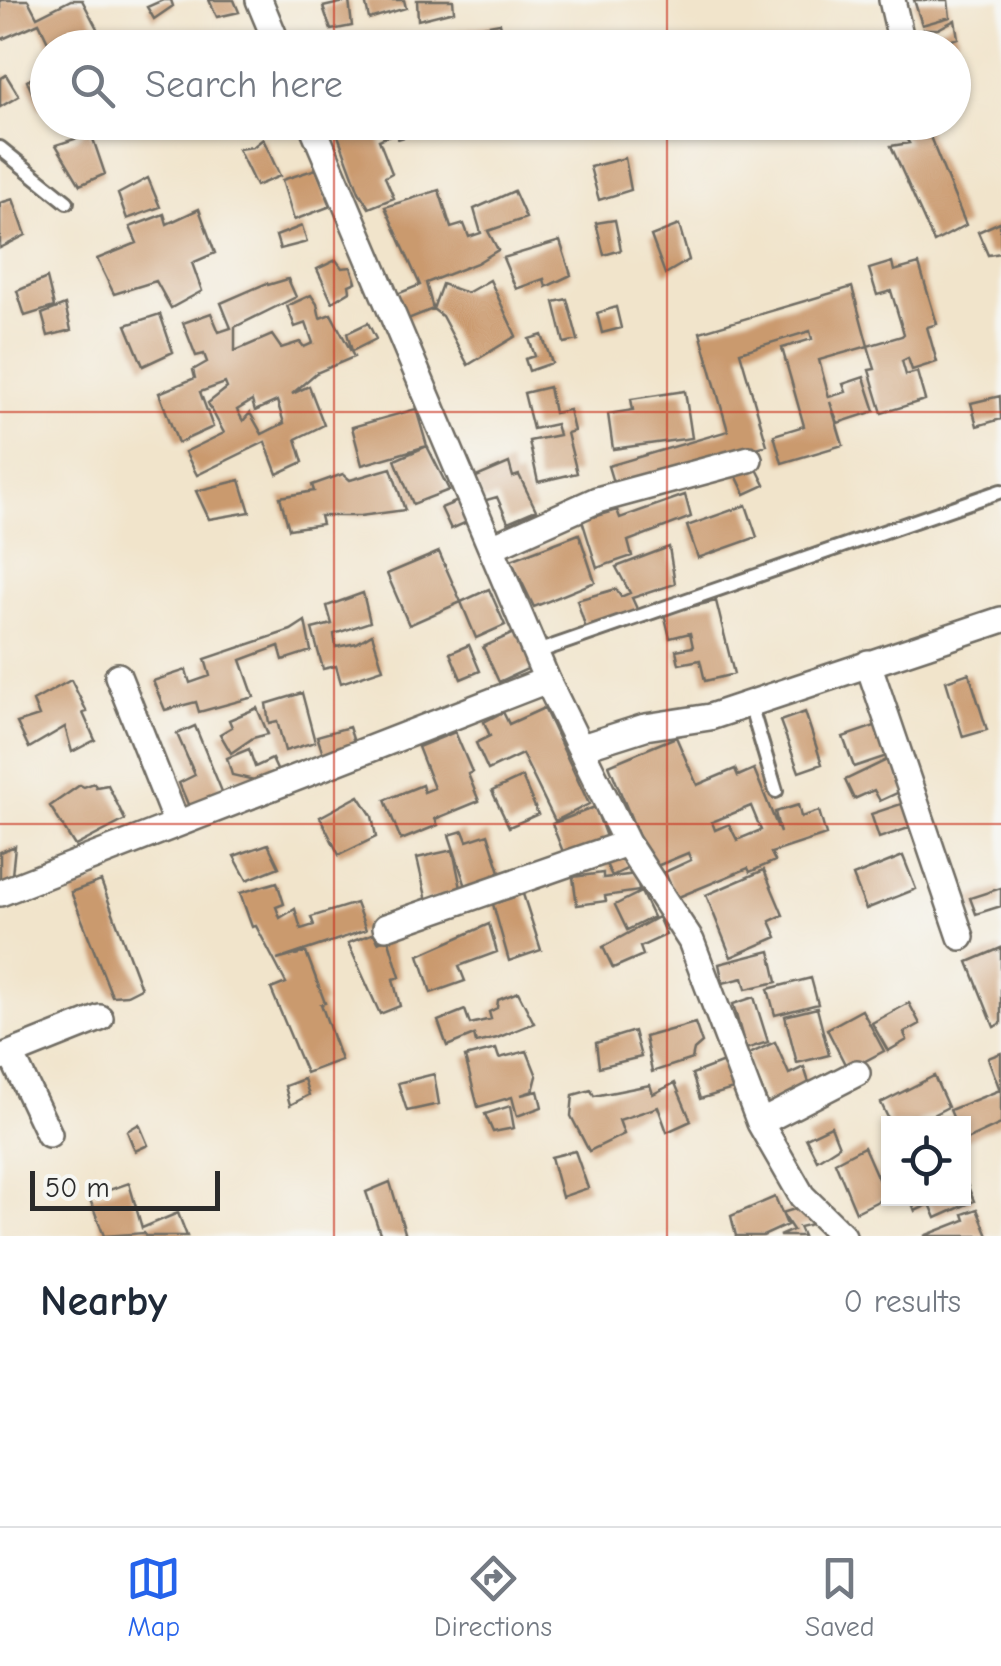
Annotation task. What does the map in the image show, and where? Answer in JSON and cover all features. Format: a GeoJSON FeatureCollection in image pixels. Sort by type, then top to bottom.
{"type":"FeatureCollection","features":[{"type":"Feature","properties":{"kind":"street"},"geometry":{"type":"LineString","coordinates":[[259,0],[272,30]]}},
{"type":"Feature","properties":{"kind":"street"},"geometry":{"type":"LineString","coordinates":[[892,0],[899,30]]}},
{"type":"Feature","properties":{"kind":"street"},"geometry":{"type":"LineString","coordinates":[[320,140],[547,680],[627,843],[692,941],[760,1123],[802,1196],[842,1236]]}},
{"type":"Feature","properties":{"kind":"street"},"geometry":{"type":"LineString","coordinates":[[492,547],[598,500],[749,459]]}},
{"type":"Feature","properties":{"kind":"street"},"geometry":{"type":"LineString","coordinates":[[582,747],[644,727],[710,717],[1001,620]]}},
{"type":"Feature","properties":{"kind":"street"},"geometry":{"type":"LineString","coordinates":[[868,663],[962,936]]}},
{"type":"Feature","properties":{"kind":"street"},"geometry":{"type":"LineString","coordinates":[[118,676],[176,822]]}},
{"type":"Feature","properties":{"kind":"street"},"geometry":{"type":"LineString","coordinates":[[0,893],[547,680]]}},
{"type":"Feature","properties":{"kind":"street"},"geometry":{"type":"LineString","coordinates":[[386,927],[627,843]]}},
{"type":"Feature","properties":{"kind":"street"},"geometry":{"type":"LineString","coordinates":[[49,1134],[6,1056],[100,1018]]}},
{"type":"Feature","properties":{"kind":"street"},"geometry":{"type":"LineString","coordinates":[[760,1123],[857,1073]]}},
{"type":"Feature","properties":{"kind":"lane"},"geometry":{"type":"LineString","coordinates":[[0,148],[67,202]]}},
{"type":"Feature","properties":{"kind":"lane"},"geometry":{"type":"LineString","coordinates":[[537,652],[1001,492]]}},
{"type":"Feature","properties":{"kind":"lane"},"geometry":{"type":"LineString","coordinates":[[750,704],[776,791]]}},
{"type":"Feature","properties":{"kind":"building"},"geometry":{"type":"Polygon","coordinates":[[[0,0],[28,0],[37,17],[71,0],[82,0],[98,30],[42,30],[39,23],[0,40],[0,0]]]}},
{"type":"Feature","properties":{"kind":"building"},"geometry":{"type":"Polygon","coordinates":[[[171,0],[173,6],[154,19],[147,7],[171,0]]]}},
{"type":"Feature","properties":{"kind":"building"},"geometry":{"type":"Polygon","coordinates":[[[209,0],[234,0],[239,12],[217,17],[209,0]]]}},
{"type":"Feature","properties":{"kind":"building"},"geometry":{"type":"Polygon","coordinates":[[[365,0],[404,0],[406,8],[369,19],[365,0]]]}},
{"type":"Feature","properties":{"kind":"building"},"geometry":{"type":"Polygon","coordinates":[[[417,0],[453,0],[454,11],[418,20],[417,0]]]}},
{"type":"Feature","properties":{"kind":"building"},"geometry":{"type":"Polygon","coordinates":[[[914,0],[948,0],[950,17],[922,25],[914,0]]]}},
{"type":"Feature","properties":{"kind":"building"},"geometry":{"type":"Polygon","coordinates":[[[349,1],[352,26],[331,30],[323,7],[349,1]]]}},
{"type":"Feature","properties":{"kind":"building"},"geometry":{"type":"Polygon","coordinates":[[[955,20],[957,30],[923,29],[938,29],[955,20]]]}},
{"type":"Feature","properties":{"kind":"building"},"geometry":{"type":"Polygon","coordinates":[[[500,23],[502,30],[462,30],[500,23]]]}},
{"type":"Feature","properties":{"kind":"building"},"geometry":{"type":"Polygon","coordinates":[[[6,75],[19,96],[0,107],[0,79],[6,75]]]}},
{"type":"Feature","properties":{"kind":"building"},"geometry":{"type":"Polygon","coordinates":[[[93,140],[105,174],[80,185],[56,145],[93,140]]]}},
{"type":"Feature","properties":{"kind":"building"},"geometry":{"type":"Polygon","coordinates":[[[263,140],[280,176],[256,186],[238,149],[253,147],[263,140]]]}},
{"type":"Feature","properties":{"kind":"building"},"geometry":{"type":"Polygon","coordinates":[[[340,140],[379,140],[392,173],[385,177],[394,198],[369,208],[340,140]]]}},
{"type":"Feature","properties":{"kind":"building"},"geometry":{"type":"Polygon","coordinates":[[[907,140],[931,140],[966,225],[934,242],[891,146],[909,143],[907,140]]]}},
{"type":"Feature","properties":{"kind":"building"},"geometry":{"type":"Polygon","coordinates":[[[625,158],[631,190],[599,200],[590,167],[625,158]]]}},
{"type":"Feature","properties":{"kind":"building"},"geometry":{"type":"Polygon","coordinates":[[[316,169],[331,206],[294,220],[282,180],[316,169]]]}},
{"type":"Feature","properties":{"kind":"building"},"geometry":{"type":"Polygon","coordinates":[[[148,178],[160,207],[127,219],[118,194],[148,178]]]}},
{"type":"Feature","properties":{"kind":"building"},"geometry":{"type":"Polygon","coordinates":[[[439,190],[451,228],[464,224],[469,237],[481,233],[474,209],[514,191],[526,218],[488,231],[498,250],[477,263],[426,283],[433,309],[403,321],[392,296],[420,285],[385,207],[439,190]]]}},
{"type":"Feature","properties":{"kind":"building"},"geometry":{"type":"Polygon","coordinates":[[[13,199],[26,235],[0,248],[0,203],[13,199]]]}},
{"type":"Feature","properties":{"kind":"building"},"geometry":{"type":"Polygon","coordinates":[[[199,209],[215,253],[192,263],[202,291],[171,308],[156,281],[114,294],[97,259],[137,243],[130,227],[164,214],[167,224],[199,209]]]}},
{"type":"Feature","properties":{"kind":"building"},"geometry":{"type":"Polygon","coordinates":[[[615,220],[621,250],[604,255],[596,223],[615,220]]]}},
{"type":"Feature","properties":{"kind":"building"},"geometry":{"type":"Polygon","coordinates":[[[1000,222],[1001,253],[988,255],[978,232],[1000,222]]]}},
{"type":"Feature","properties":{"kind":"building"},"geometry":{"type":"Polygon","coordinates":[[[679,225],[689,260],[665,274],[651,236],[679,225]]]}},
{"type":"Feature","properties":{"kind":"building"},"geometry":{"type":"Polygon","coordinates":[[[302,226],[307,242],[280,249],[276,236],[302,226]]]}},
{"type":"Feature","properties":{"kind":"building"},"geometry":{"type":"Polygon","coordinates":[[[560,241],[571,275],[546,287],[544,279],[516,289],[503,258],[560,241]]]}},
{"type":"Feature","properties":{"kind":"building"},"geometry":{"type":"Polygon","coordinates":[[[336,260],[342,268],[351,267],[356,282],[349,285],[350,291],[332,302],[317,269],[336,260]]]}},
{"type":"Feature","properties":{"kind":"building"},"geometry":{"type":"Polygon","coordinates":[[[892,262],[894,271],[919,264],[937,324],[927,327],[937,362],[912,370],[908,358],[902,361],[906,375],[917,372],[925,400],[882,413],[869,370],[875,369],[868,346],[904,334],[891,291],[877,295],[869,269],[892,262]]]}},
{"type":"Feature","properties":{"kind":"building"},"geometry":{"type":"Polygon","coordinates":[[[47,278],[54,307],[25,316],[17,291],[47,278]]]}},
{"type":"Feature","properties":{"kind":"building"},"geometry":{"type":"Polygon","coordinates":[[[288,279],[296,297],[235,327],[235,351],[272,335],[281,348],[313,343],[306,323],[295,327],[287,306],[311,295],[320,318],[331,314],[354,357],[316,373],[292,394],[309,386],[324,425],[296,439],[303,462],[277,474],[265,442],[197,475],[185,452],[224,433],[208,403],[227,388],[225,383],[200,392],[213,427],[178,443],[159,393],[195,378],[193,370],[207,362],[204,354],[196,356],[183,323],[211,313],[219,332],[231,328],[221,303],[288,279]],[[252,401],[237,410],[243,421],[250,413],[262,434],[284,423],[277,401],[255,411],[252,401]]]}},
{"type":"Feature","properties":{"kind":"building"},"geometry":{"type":"Polygon","coordinates":[[[490,280],[516,336],[468,365],[442,316],[433,309],[442,284],[467,293],[490,280]]]}},
{"type":"Feature","properties":{"kind":"building"},"geometry":{"type":"Polygon","coordinates":[[[852,287],[868,346],[819,360],[829,397],[846,392],[843,384],[864,377],[875,411],[838,423],[830,402],[843,445],[782,463],[774,435],[804,426],[782,348],[812,339],[810,331],[740,352],[767,445],[615,489],[608,466],[728,431],[700,332],[852,287]]]}},
{"type":"Feature","properties":{"kind":"building"},"geometry":{"type":"Polygon","coordinates":[[[567,299],[578,340],[564,343],[554,302],[567,299]]]}},
{"type":"Feature","properties":{"kind":"building"},"geometry":{"type":"Polygon","coordinates":[[[65,305],[71,330],[48,336],[42,314],[65,305]]]}},
{"type":"Feature","properties":{"kind":"building"},"geometry":{"type":"Polygon","coordinates":[[[616,307],[621,328],[602,333],[597,313],[616,307]]]}},
{"type":"Feature","properties":{"kind":"building"},"geometry":{"type":"Polygon","coordinates":[[[160,314],[173,352],[143,366],[126,325],[160,314]]]}},
{"type":"Feature","properties":{"kind":"building"},"geometry":{"type":"Polygon","coordinates":[[[368,323],[376,339],[352,351],[347,333],[368,323]]]}},
{"type":"Feature","properties":{"kind":"building"},"geometry":{"type":"Polygon","coordinates":[[[542,335],[552,363],[529,371],[525,359],[535,356],[529,339],[542,335]]]}},
{"type":"Feature","properties":{"kind":"building"},"geometry":{"type":"Polygon","coordinates":[[[549,387],[554,413],[569,410],[574,431],[567,433],[577,473],[538,482],[529,441],[559,435],[556,424],[533,429],[524,393],[549,387]]]}},
{"type":"Feature","properties":{"kind":"building"},"geometry":{"type":"Polygon","coordinates":[[[685,391],[692,438],[613,449],[608,414],[633,410],[631,399],[685,391]]]}},
{"type":"Feature","properties":{"kind":"building"},"geometry":{"type":"Polygon","coordinates":[[[1000,396],[1001,419],[977,426],[971,403],[1000,396]]]}},
{"type":"Feature","properties":{"kind":"building"},"geometry":{"type":"Polygon","coordinates":[[[416,409],[427,446],[362,465],[352,427],[416,409]]]}},
{"type":"Feature","properties":{"kind":"building"},"geometry":{"type":"Polygon","coordinates":[[[427,446],[449,490],[413,504],[395,460],[427,446]]]}},
{"type":"Feature","properties":{"kind":"building"},"geometry":{"type":"Polygon","coordinates":[[[509,463],[513,477],[519,475],[536,510],[508,522],[497,497],[483,501],[474,478],[509,463]]]}},
{"type":"Feature","properties":{"kind":"building"},"geometry":{"type":"Polygon","coordinates":[[[754,463],[765,485],[745,494],[735,473],[754,463]]]}},
{"type":"Feature","properties":{"kind":"building"},"geometry":{"type":"Polygon","coordinates":[[[391,468],[405,510],[320,516],[322,524],[289,529],[280,497],[314,491],[312,485],[343,474],[350,480],[391,468]]]}},
{"type":"Feature","properties":{"kind":"building"},"geometry":{"type":"Polygon","coordinates":[[[240,480],[250,512],[209,519],[196,491],[240,480]]]}},
{"type":"Feature","properties":{"kind":"building"},"geometry":{"type":"Polygon","coordinates":[[[685,495],[691,517],[628,541],[632,556],[597,568],[582,520],[617,510],[620,518],[685,495]]]}},
{"type":"Feature","properties":{"kind":"building"},"geometry":{"type":"Polygon","coordinates":[[[458,501],[467,522],[451,529],[441,508],[458,501]]]}},
{"type":"Feature","properties":{"kind":"building"},"geometry":{"type":"Polygon","coordinates":[[[746,505],[757,537],[698,558],[687,526],[746,505]]]}},
{"type":"Feature","properties":{"kind":"building"},"geometry":{"type":"Polygon","coordinates":[[[579,534],[595,582],[534,607],[511,560],[579,534]]]}},
{"type":"Feature","properties":{"kind":"building"},"geometry":{"type":"Polygon","coordinates":[[[669,547],[675,584],[632,598],[638,611],[586,629],[577,600],[616,589],[621,597],[630,593],[616,567],[669,547]]]}},
{"type":"Feature","properties":{"kind":"building"},"geometry":{"type":"Polygon","coordinates":[[[439,552],[461,602],[409,625],[387,574],[439,552]]]}},
{"type":"Feature","properties":{"kind":"building"},"geometry":{"type":"Polygon","coordinates":[[[489,589],[505,625],[476,638],[461,602],[489,589]]]}},
{"type":"Feature","properties":{"kind":"building"},"geometry":{"type":"Polygon","coordinates":[[[363,593],[370,622],[334,634],[336,647],[357,643],[372,634],[383,669],[341,683],[336,666],[323,669],[312,629],[332,624],[327,606],[363,593]]]}},
{"type":"Feature","properties":{"kind":"building"},"geometry":{"type":"Polygon","coordinates":[[[716,601],[734,674],[705,681],[700,660],[679,664],[676,650],[693,647],[690,633],[670,638],[664,613],[716,601]]]}},
{"type":"Feature","properties":{"kind":"building"},"geometry":{"type":"Polygon","coordinates":[[[305,621],[311,651],[283,660],[279,646],[241,660],[254,697],[199,712],[196,702],[165,710],[153,681],[186,670],[190,683],[210,676],[205,659],[291,630],[305,621]]]}},
{"type":"Feature","properties":{"kind":"building"},"geometry":{"type":"Polygon","coordinates":[[[518,631],[534,666],[499,682],[483,647],[518,631]]]}},
{"type":"Feature","properties":{"kind":"building"},"geometry":{"type":"Polygon","coordinates":[[[469,645],[480,671],[461,679],[450,653],[469,645]]]}},
{"type":"Feature","properties":{"kind":"building"},"geometry":{"type":"Polygon","coordinates":[[[969,673],[987,730],[963,737],[946,681],[969,673]]]}},
{"type":"Feature","properties":{"kind":"building"},"geometry":{"type":"Polygon","coordinates":[[[71,680],[95,740],[72,752],[65,727],[29,748],[17,723],[39,716],[33,701],[71,680]]]}},
{"type":"Feature","properties":{"kind":"building"},"geometry":{"type":"Polygon","coordinates":[[[302,693],[315,742],[285,751],[277,721],[269,723],[266,704],[302,693]]]}},
{"type":"Feature","properties":{"kind":"building"},"geometry":{"type":"Polygon","coordinates":[[[257,708],[268,734],[253,738],[231,753],[220,734],[232,727],[229,720],[257,708]]]}},
{"type":"Feature","properties":{"kind":"building"},"geometry":{"type":"Polygon","coordinates":[[[544,708],[589,804],[555,821],[522,754],[488,770],[476,743],[490,736],[484,722],[503,712],[509,724],[544,708]]]}},
{"type":"Feature","properties":{"kind":"building"},"geometry":{"type":"Polygon","coordinates":[[[805,712],[822,764],[799,772],[780,721],[805,712]]]}},
{"type":"Feature","properties":{"kind":"building"},"geometry":{"type":"Polygon","coordinates":[[[886,722],[896,753],[854,767],[843,737],[886,722]]]}},
{"type":"Feature","properties":{"kind":"building"},"geometry":{"type":"Polygon","coordinates":[[[195,726],[223,794],[190,809],[179,783],[195,775],[177,734],[195,726]]]}},
{"type":"Feature","properties":{"kind":"building"},"geometry":{"type":"Polygon","coordinates":[[[349,727],[357,751],[326,763],[317,736],[349,727]]]}},
{"type":"Feature","properties":{"kind":"building"},"geometry":{"type":"Polygon","coordinates":[[[455,732],[479,801],[435,819],[438,825],[401,840],[385,800],[422,785],[424,792],[434,788],[418,747],[455,732]]]}},
{"type":"Feature","properties":{"kind":"building"},"geometry":{"type":"Polygon","coordinates":[[[676,737],[697,785],[735,769],[738,776],[754,769],[780,833],[775,812],[798,805],[801,817],[819,811],[826,835],[771,853],[775,861],[676,898],[665,872],[691,860],[688,853],[652,868],[609,765],[676,737]],[[751,806],[712,822],[715,830],[729,824],[737,840],[761,830],[751,806]]]}},
{"type":"Feature","properties":{"kind":"building"},"geometry":{"type":"Polygon","coordinates":[[[249,749],[255,767],[272,759],[278,772],[259,781],[232,775],[227,758],[249,749]]]}},
{"type":"Feature","properties":{"kind":"building"},"geometry":{"type":"Polygon","coordinates":[[[891,758],[906,789],[880,801],[874,790],[854,799],[845,780],[891,758]]]}},
{"type":"Feature","properties":{"kind":"building"},"geometry":{"type":"Polygon","coordinates":[[[522,777],[538,814],[509,827],[492,791],[522,777]]]}},
{"type":"Feature","properties":{"kind":"building"},"geometry":{"type":"Polygon","coordinates":[[[94,783],[96,787],[108,785],[125,820],[75,846],[50,806],[80,785],[94,783]]]}},
{"type":"Feature","properties":{"kind":"building"},"geometry":{"type":"Polygon","coordinates":[[[359,796],[372,816],[376,837],[339,855],[320,817],[359,796]]]}},
{"type":"Feature","properties":{"kind":"building"},"geometry":{"type":"Polygon","coordinates":[[[910,801],[918,825],[879,838],[871,814],[910,801]]]}},
{"type":"Feature","properties":{"kind":"building"},"geometry":{"type":"Polygon","coordinates":[[[595,807],[609,845],[567,862],[552,824],[595,807]]]}},
{"type":"Feature","properties":{"kind":"building"},"geometry":{"type":"Polygon","coordinates":[[[463,831],[467,841],[488,834],[503,881],[468,893],[449,835],[463,831]]]}},
{"type":"Feature","properties":{"kind":"building"},"geometry":{"type":"Polygon","coordinates":[[[268,844],[279,867],[247,880],[234,856],[268,844]]]}},
{"type":"Feature","properties":{"kind":"building"},"geometry":{"type":"Polygon","coordinates":[[[15,846],[11,885],[0,888],[0,852],[15,846]]]}},
{"type":"Feature","properties":{"kind":"building"},"geometry":{"type":"Polygon","coordinates":[[[453,850],[462,893],[427,901],[417,858],[453,850]]]}},
{"type":"Feature","properties":{"kind":"building"},"geometry":{"type":"Polygon","coordinates":[[[621,852],[629,868],[612,876],[604,860],[621,852]]]}},
{"type":"Feature","properties":{"kind":"building"},"geometry":{"type":"Polygon","coordinates":[[[903,856],[916,889],[866,909],[853,876],[903,856]]]}},
{"type":"Feature","properties":{"kind":"building"},"geometry":{"type":"Polygon","coordinates":[[[764,870],[783,915],[770,921],[777,937],[731,957],[706,895],[764,870]]]}},
{"type":"Feature","properties":{"kind":"building"},"geometry":{"type":"Polygon","coordinates":[[[603,873],[603,878],[637,874],[639,891],[577,905],[573,877],[603,873]]]}},
{"type":"Feature","properties":{"kind":"building"},"geometry":{"type":"Polygon","coordinates":[[[101,881],[141,988],[127,995],[112,996],[71,892],[101,881]]]}},
{"type":"Feature","properties":{"kind":"building"},"geometry":{"type":"Polygon","coordinates":[[[277,882],[284,904],[276,907],[280,918],[295,909],[301,929],[314,925],[311,917],[356,903],[366,930],[277,960],[306,952],[341,1060],[306,1073],[271,989],[286,983],[256,926],[252,927],[240,893],[277,882]]]}},
{"type":"Feature","properties":{"kind":"building"},"geometry":{"type":"Polygon","coordinates":[[[1001,888],[1001,906],[976,914],[970,898],[1001,888]]]}},
{"type":"Feature","properties":{"kind":"building"},"geometry":{"type":"Polygon","coordinates":[[[641,892],[653,917],[627,930],[615,905],[641,892]]]}},
{"type":"Feature","properties":{"kind":"building"},"geometry":{"type":"Polygon","coordinates":[[[523,894],[541,950],[509,961],[493,904],[523,894]]]}},
{"type":"Feature","properties":{"kind":"building"},"geometry":{"type":"Polygon","coordinates":[[[658,917],[666,935],[640,947],[643,955],[613,968],[603,947],[658,917]]]}},
{"type":"Feature","properties":{"kind":"building"},"geometry":{"type":"Polygon","coordinates":[[[489,924],[497,952],[459,966],[465,981],[431,993],[419,955],[489,924]]]}},
{"type":"Feature","properties":{"kind":"building"},"geometry":{"type":"Polygon","coordinates":[[[374,933],[378,942],[388,938],[400,977],[393,979],[400,1006],[380,1014],[348,943],[374,933]]]}},
{"type":"Feature","properties":{"kind":"building"},"geometry":{"type":"Polygon","coordinates":[[[1001,948],[1001,1024],[994,1027],[968,962],[1001,948]]]}},
{"type":"Feature","properties":{"kind":"building"},"geometry":{"type":"Polygon","coordinates":[[[770,951],[777,982],[746,989],[743,978],[723,983],[719,964],[770,951]]]}},
{"type":"Feature","properties":{"kind":"building"},"geometry":{"type":"Polygon","coordinates":[[[811,978],[818,1004],[775,1015],[768,989],[811,978]]]}},
{"type":"Feature","properties":{"kind":"building"},"geometry":{"type":"Polygon","coordinates":[[[518,992],[534,1023],[497,1038],[476,1043],[474,1035],[447,1046],[438,1021],[465,1010],[470,1024],[491,1019],[489,1012],[497,1008],[498,1000],[518,992]]]}},
{"type":"Feature","properties":{"kind":"building"},"geometry":{"type":"Polygon","coordinates":[[[754,997],[768,1042],[746,1049],[733,1004],[754,997]]]}},
{"type":"Feature","properties":{"kind":"building"},"geometry":{"type":"Polygon","coordinates":[[[909,1003],[920,1024],[904,1033],[907,1040],[888,1051],[872,1023],[909,1003]]]}},
{"type":"Feature","properties":{"kind":"building"},"geometry":{"type":"Polygon","coordinates":[[[817,1008],[829,1055],[797,1063],[785,1016],[817,1008]]]}},
{"type":"Feature","properties":{"kind":"building"},"geometry":{"type":"Polygon","coordinates":[[[862,1010],[884,1051],[848,1070],[827,1029],[862,1010]]]}},
{"type":"Feature","properties":{"kind":"building"},"geometry":{"type":"Polygon","coordinates":[[[695,1023],[702,1043],[694,1050],[692,1059],[652,1072],[645,1037],[695,1023]]]}},
{"type":"Feature","properties":{"kind":"building"},"geometry":{"type":"Polygon","coordinates":[[[634,1031],[641,1057],[599,1067],[596,1043],[634,1031]]]}},
{"type":"Feature","properties":{"kind":"building"},"geometry":{"type":"Polygon","coordinates":[[[775,1042],[789,1074],[804,1067],[811,1089],[770,1108],[747,1055],[775,1042]]]}},
{"type":"Feature","properties":{"kind":"building"},"geometry":{"type":"Polygon","coordinates":[[[496,1049],[499,1058],[527,1051],[537,1076],[533,1091],[521,1095],[538,1091],[542,1107],[517,1116],[512,1097],[478,1107],[465,1057],[496,1049]]]}},
{"type":"Feature","properties":{"kind":"building"},"geometry":{"type":"Polygon","coordinates":[[[1001,1053],[1001,1124],[971,1138],[971,1116],[953,1116],[950,1110],[1000,1090],[988,1058],[1001,1053]]]}},
{"type":"Feature","properties":{"kind":"building"},"geometry":{"type":"Polygon","coordinates":[[[724,1062],[733,1089],[700,1099],[692,1074],[724,1062]]]}},
{"type":"Feature","properties":{"kind":"building"},"geometry":{"type":"Polygon","coordinates":[[[434,1074],[439,1104],[407,1111],[398,1083],[434,1074]]]}},
{"type":"Feature","properties":{"kind":"building"},"geometry":{"type":"Polygon","coordinates":[[[934,1076],[948,1107],[931,1116],[887,1116],[881,1103],[934,1076]]]}},
{"type":"Feature","properties":{"kind":"building"},"geometry":{"type":"Polygon","coordinates":[[[304,1079],[309,1095],[290,1105],[285,1086],[304,1079]]]}},
{"type":"Feature","properties":{"kind":"building"},"geometry":{"type":"Polygon","coordinates":[[[675,1083],[691,1121],[667,1132],[658,1107],[619,1120],[624,1134],[589,1151],[571,1116],[573,1095],[591,1090],[594,1096],[650,1085],[653,1094],[675,1083]]]}},
{"type":"Feature","properties":{"kind":"building"},"geometry":{"type":"Polygon","coordinates":[[[510,1106],[514,1128],[493,1132],[485,1114],[510,1106]]]}},
{"type":"Feature","properties":{"kind":"building"},"geometry":{"type":"Polygon","coordinates":[[[139,1124],[148,1145],[135,1151],[127,1131],[139,1124]]]}},
{"type":"Feature","properties":{"kind":"building"},"geometry":{"type":"Polygon","coordinates":[[[831,1126],[839,1146],[817,1160],[806,1138],[831,1126]]]}},
{"type":"Feature","properties":{"kind":"building"},"geometry":{"type":"Polygon","coordinates":[[[864,1147],[881,1186],[881,1200],[856,1212],[835,1162],[864,1147]]]}},
{"type":"Feature","properties":{"kind":"building"},"geometry":{"type":"Polygon","coordinates":[[[575,1151],[588,1188],[562,1197],[551,1157],[575,1151]]]}},
{"type":"Feature","properties":{"kind":"building"},"geometry":{"type":"Polygon","coordinates":[[[390,1182],[406,1236],[381,1236],[366,1192],[390,1182]]]}},
{"type":"Feature","properties":{"kind":"building"},"geometry":{"type":"Polygon","coordinates":[[[129,1183],[142,1228],[178,1213],[187,1236],[104,1236],[89,1197],[129,1183]]]}},
{"type":"Feature","properties":{"kind":"building"},"geometry":{"type":"Polygon","coordinates":[[[775,1197],[787,1225],[763,1236],[736,1236],[731,1216],[775,1197]]]}},
{"type":"Feature","properties":{"kind":"building"},"geometry":{"type":"Polygon","coordinates":[[[805,1206],[820,1222],[799,1227],[803,1236],[779,1236],[793,1230],[782,1213],[805,1206]]]}},
{"type":"Feature","properties":{"kind":"building"},"geometry":{"type":"Polygon","coordinates":[[[931,1206],[963,1206],[936,1218],[931,1206]]]}},
{"type":"Feature","properties":{"kind":"building"},"geometry":{"type":"Polygon","coordinates":[[[977,1209],[988,1236],[924,1236],[965,1220],[963,1214],[977,1209]]]}}]}
